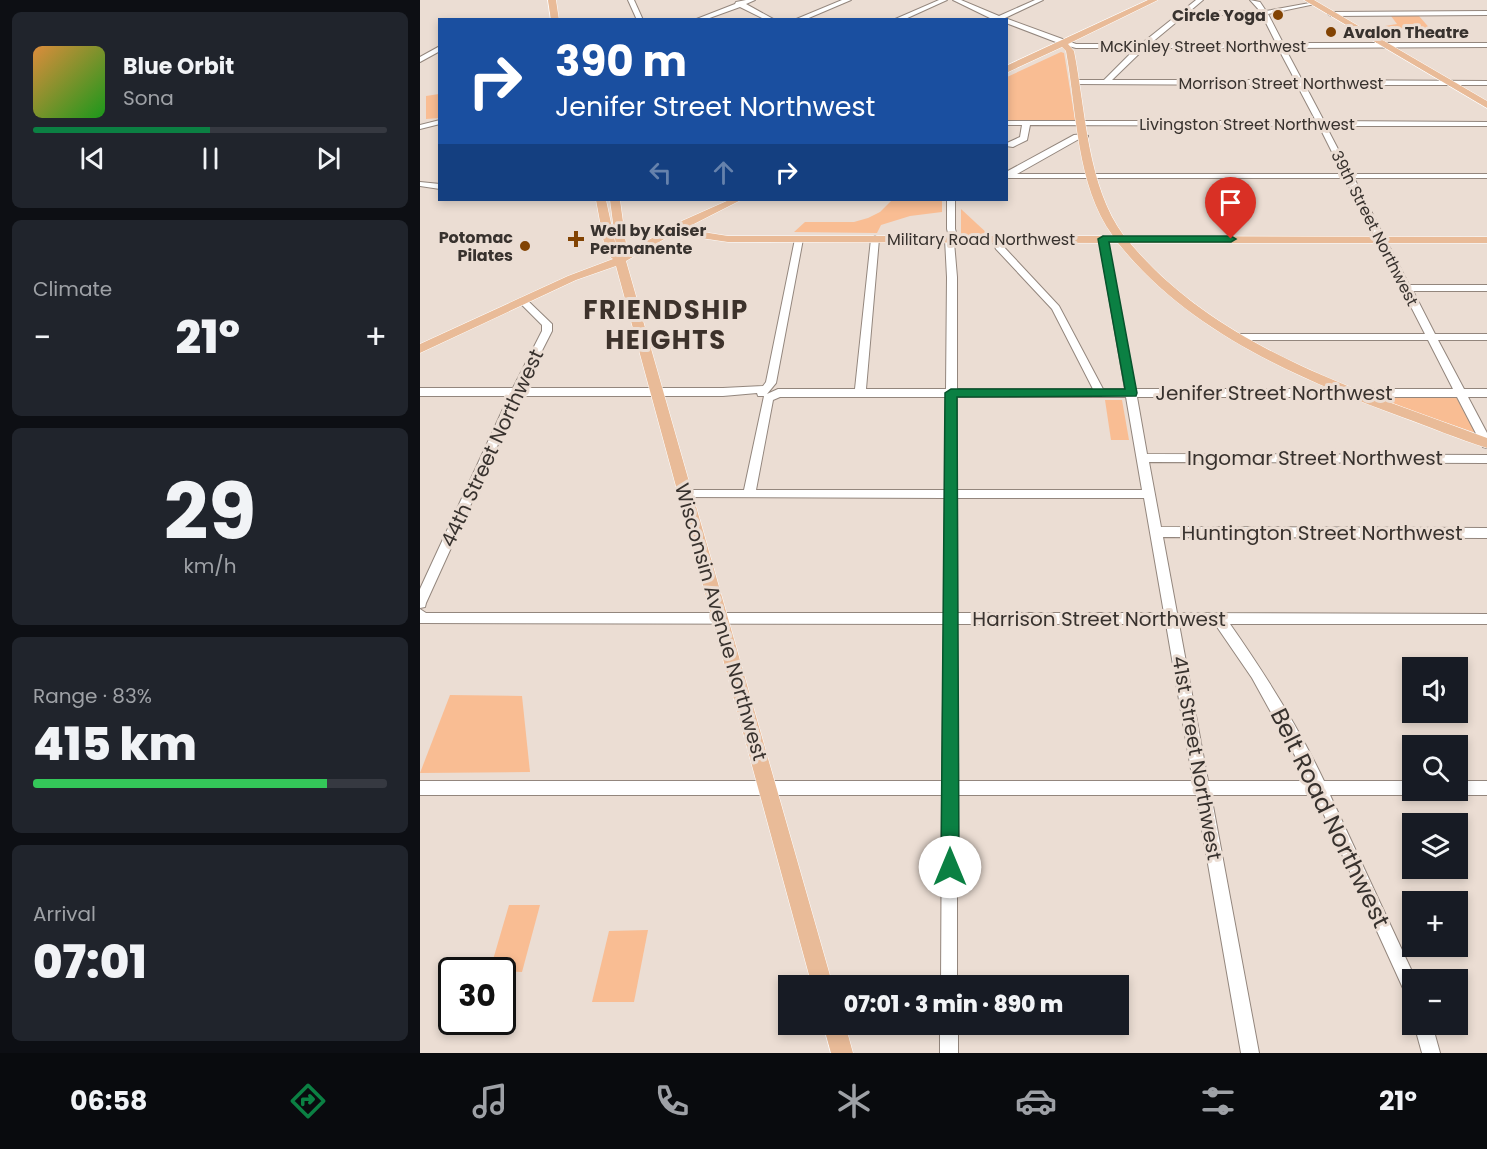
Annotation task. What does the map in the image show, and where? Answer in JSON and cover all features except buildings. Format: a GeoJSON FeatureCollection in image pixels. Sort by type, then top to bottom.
{"type":"FeatureCollection","features":[{"type":"Feature","properties":{"kind":"main road"},"geometry":{"type":"LineString","coordinates":[[552,0],[555,18]]}},
{"type":"Feature","properties":{"kind":"main road"},"geometry":{"type":"LineString","coordinates":[[1008,69],[1154,0]]}},
{"type":"Feature","properties":{"kind":"main road"},"geometry":{"type":"LineString","coordinates":[[1310,1],[1487,105]]}},
{"type":"Feature","properties":{"kind":"main road","name":"41st Street Northwest"},"geometry":{"type":"LineString","coordinates":[[1063,43],[1070,50],[1091,176],[1101,207],[1098,214],[1103,239]]}},
{"type":"Feature","properties":{"kind":"main road"},"geometry":{"type":"LineString","coordinates":[[601,201],[618,254]]}},
{"type":"Feature","properties":{"kind":"main road"},"geometry":{"type":"LineString","coordinates":[[615,201],[618,254]]}},
{"type":"Feature","properties":{"kind":"main road"},"geometry":{"type":"LineString","coordinates":[[618,254],[663,237],[730,201]]}},
{"type":"Feature","properties":{"kind":"main road"},"geometry":{"type":"LineString","coordinates":[[1101,207],[1118,235],[1137,258],[1173,293],[1236,337],[1296,369],[1487,443]]}},
{"type":"Feature","properties":{"kind":"main road","name":"Military Road Northwest"},"geometry":{"type":"LineString","coordinates":[[669,232],[681,231],[698,236],[728,239]]}},
{"type":"Feature","properties":{"kind":"main road"},"geometry":{"type":"LineString","coordinates":[[420,350],[572,278],[583,276],[656,233],[669,232]]}},
{"type":"Feature","properties":{"kind":"main road"},"geometry":{"type":"LineString","coordinates":[[669,232],[672,236],[684,240]]}},
{"type":"Feature","properties":{"kind":"main road","name":"Military Road Northwest"},"geometry":{"type":"LineString","coordinates":[[652,242],[728,239],[1103,239],[1118,235],[1487,240]]}},
{"type":"Feature","properties":{"kind":"main road","name":"Wisconsin Avenue Northwest"},"geometry":{"type":"LineString","coordinates":[[618,254],[820,975]]}},
{"type":"Feature","properties":{"kind":"main road"},"geometry":{"type":"LineString","coordinates":[[837,1035],[842,1053]]}},
{"type":"Feature","properties":{"kind":"street"},"geometry":{"type":"LineString","coordinates":[[631,0],[639,18]]}},
{"type":"Feature","properties":{"kind":"street"},"geometry":{"type":"LineString","coordinates":[[731,0],[768,18]]}},
{"type":"Feature","properties":{"kind":"street"},"geometry":{"type":"LineString","coordinates":[[702,18],[752,0]]}},
{"type":"Feature","properties":{"kind":"street"},"geometry":{"type":"LineString","coordinates":[[802,18],[848,0]]}},
{"type":"Feature","properties":{"kind":"street"},"geometry":{"type":"LineString","coordinates":[[901,18],[944,0]]}},
{"type":"Feature","properties":{"kind":"street","name":"McKinley Street Northwest"},"geometry":{"type":"LineString","coordinates":[[956,0],[1000,18]]}},
{"type":"Feature","properties":{"kind":"street"},"geometry":{"type":"LineString","coordinates":[[1004,18],[1040,0]]}},
{"type":"Feature","properties":{"kind":"street"},"geometry":{"type":"LineString","coordinates":[[1105,82],[1143,46],[1200,0]]}},
{"type":"Feature","properties":{"kind":"street","name":"39th Street Northwest"},"geometry":{"type":"LineString","coordinates":[[1253,0],[1258,3],[1264,13],[1487,443]]}},
{"type":"Feature","properties":{"kind":"street"},"geometry":{"type":"LineString","coordinates":[[1184,13],[1264,13],[1310,1]]}},
{"type":"Feature","properties":{"kind":"street"},"geometry":{"type":"LineString","coordinates":[[1331,14],[1487,13]]}},
{"type":"Feature","properties":{"kind":"street","name":"McKinley Street Northwest"},"geometry":{"type":"LineString","coordinates":[[1008,21],[1076,46],[1487,45]]}},
{"type":"Feature","properties":{"kind":"street"},"geometry":{"type":"LineString","coordinates":[[420,55],[433,49]]}},
{"type":"Feature","properties":{"kind":"street"},"geometry":{"type":"LineString","coordinates":[[420,60],[433,49]]}},
{"type":"Feature","properties":{"kind":"street","name":"Morrison Street Northwest"},"geometry":{"type":"LineString","coordinates":[[1075,82],[1487,83]]}},
{"type":"Feature","properties":{"kind":"street"},"geometry":{"type":"LineString","coordinates":[[420,127],[438,122]]}},
{"type":"Feature","properties":{"kind":"street","name":"Livingston Street Northwest"},"geometry":{"type":"LineString","coordinates":[[1008,123],[1487,124]]}},
{"type":"Feature","properties":{"kind":"street"},"geometry":{"type":"LineString","coordinates":[[1010,145],[1024,138],[1026,123]]}},
{"type":"Feature","properties":{"kind":"street"},"geometry":{"type":"LineString","coordinates":[[1008,175],[1077,137],[1084,136]]}},
{"type":"Feature","properties":{"kind":"street"},"geometry":{"type":"LineString","coordinates":[[1008,176],[1487,176]]}},
{"type":"Feature","properties":{"kind":"street"},"geometry":{"type":"LineString","coordinates":[[420,177],[438,180]]}},
{"type":"Feature","properties":{"kind":"street"},"geometry":{"type":"LineString","coordinates":[[420,184],[438,187]]}},
{"type":"Feature","properties":{"kind":"street"},"geometry":{"type":"LineString","coordinates":[[949,975],[951,201]]}},
{"type":"Feature","properties":{"kind":"street"},"geometry":{"type":"LineString","coordinates":[[995,238],[999,247],[1056,308],[1100,393]]}},
{"type":"Feature","properties":{"kind":"street"},"geometry":{"type":"LineString","coordinates":[[749,494],[799,239]]}},
{"type":"Feature","properties":{"kind":"street"},"geometry":{"type":"LineString","coordinates":[[860,393],[875,239]]}},
{"type":"Feature","properties":{"kind":"street","name":"41st Street Northwest"},"geometry":{"type":"LineString","coordinates":[[1103,239],[1250,1053]]}},
{"type":"Feature","properties":{"kind":"street"},"geometry":{"type":"LineString","coordinates":[[1406,288],[1487,288]]}},
{"type":"Feature","properties":{"kind":"street","name":"44th Street Northwest"},"geometry":{"type":"LineString","coordinates":[[420,603],[548,327],[523,301]]}},
{"type":"Feature","properties":{"kind":"street"},"geometry":{"type":"LineString","coordinates":[[1236,337],[1487,337]]}},
{"type":"Feature","properties":{"kind":"street","name":"Jenifer Street Northwest"},"geometry":{"type":"LineString","coordinates":[[420,392],[739,392],[744,395],[769,392],[1487,393]]}},
{"type":"Feature","properties":{"kind":"street","name":"Ingomar Street Northwest"},"geometry":{"type":"LineString","coordinates":[[1143,458],[1487,459]]}},
{"type":"Feature","properties":{"kind":"street"},"geometry":{"type":"LineString","coordinates":[[685,494],[1150,494]]}},
{"type":"Feature","properties":{"kind":"street","name":"Huntington Street Northwest"},"geometry":{"type":"LineString","coordinates":[[1156,532],[1487,533]]}},
{"type":"Feature","properties":{"kind":"street","name":"Harrison Street Northwest"},"geometry":{"type":"LineString","coordinates":[[421,616],[720,619],[1487,619]]}},
{"type":"Feature","properties":{"kind":"street","name":"Belt Road Northwest"},"geometry":{"type":"LineString","coordinates":[[1219,619],[1268,693],[1321,788],[1403,969]]}},
{"type":"Feature","properties":{"kind":"street"},"geometry":{"type":"LineString","coordinates":[[420,788],[1402,788]]}},
{"type":"Feature","properties":{"kind":"street"},"geometry":{"type":"LineString","coordinates":[[1468,788],[1487,788]]}},
{"type":"Feature","properties":{"kind":"street"},"geometry":{"type":"LineString","coordinates":[[949,1035],[949,1053]]}},
{"type":"Feature","properties":{"kind":"street"},"geometry":{"type":"LineString","coordinates":[[1426,1035],[1431,1053]]}},
{"type":"Feature","properties":{"kind":"shaded area"},"geometry":{"type":"Polygon","coordinates":[[[1391,16],[1419,16],[1432,31],[1389,31],[1385,26],[1397,24],[1391,16]]]}},
{"type":"Feature","properties":{"kind":"shaded area"},"geometry":{"type":"Polygon","coordinates":[[[1061,52],[1064,53],[1075,120],[1008,120],[1008,77],[1061,52]]]}},
{"type":"Feature","properties":{"kind":"shaded area"},"geometry":{"type":"Polygon","coordinates":[[[438,94],[438,118],[426,119],[426,96],[438,94]]]}},
{"type":"Feature","properties":{"kind":"shaded area"},"geometry":{"type":"Polygon","coordinates":[[[891,201],[942,201],[942,212],[910,216],[881,225],[877,233],[794,232],[805,222],[854,222],[880,212],[891,201]]]}},
{"type":"Feature","properties":{"kind":"shaded area"},"geometry":{"type":"Polygon","coordinates":[[[961,209],[989,235],[961,235],[961,209]]]}},
{"type":"Feature","properties":{"kind":"shaded area"},"geometry":{"type":"Polygon","coordinates":[[[1384,397],[1456,397],[1476,433],[1383,401],[1384,397]]]}},
{"type":"Feature","properties":{"kind":"shaded area"},"geometry":{"type":"Polygon","coordinates":[[[1105,400],[1122,400],[1129,440],[1111,440],[1105,400]]]}},
{"type":"Feature","properties":{"kind":"shaded area"},"geometry":{"type":"Polygon","coordinates":[[[450,695],[522,696],[530,772],[420,773],[450,695]]]}},
{"type":"Feature","properties":{"kind":"shaded area"},"geometry":{"type":"Polygon","coordinates":[[[509,905],[540,905],[522,972],[516,972],[516,957],[494,957],[509,905]]]}},
{"type":"Feature","properties":{"kind":"shaded area"},"geometry":{"type":"Polygon","coordinates":[[[648,930],[634,1002],[592,1002],[609,931],[648,930]]]}},
{"type":"Feature","properties":{"kind":"place","name":"Circle Yoga"},"geometry":{"type":"Point","coordinates":[1278,15]}},
{"type":"Feature","properties":{"kind":"place","name":"Avalon Theatre"},"geometry":{"type":"Point","coordinates":[1331,32]}},
{"type":"Feature","properties":{"kind":"place","name":"Well by Kaiser Permanente"},"geometry":{"type":"Point","coordinates":[576,239]}},
{"type":"Feature","properties":{"kind":"place","name":"Potomac Pilates"},"geometry":{"type":"Point","coordinates":[525,246]}},
{"type":"Feature","properties":{"kind":"district","name":"FRIENDSHIP HEIGHTS"},"geometry":{"type":"Point","coordinates":[666,325]}},
{"type":"Feature","properties":{"kind":"route"},"geometry":{"type":"LineString","coordinates":[[950,867],[951,393],[1131,393],[1103,239],[1231,239]]}}]}
